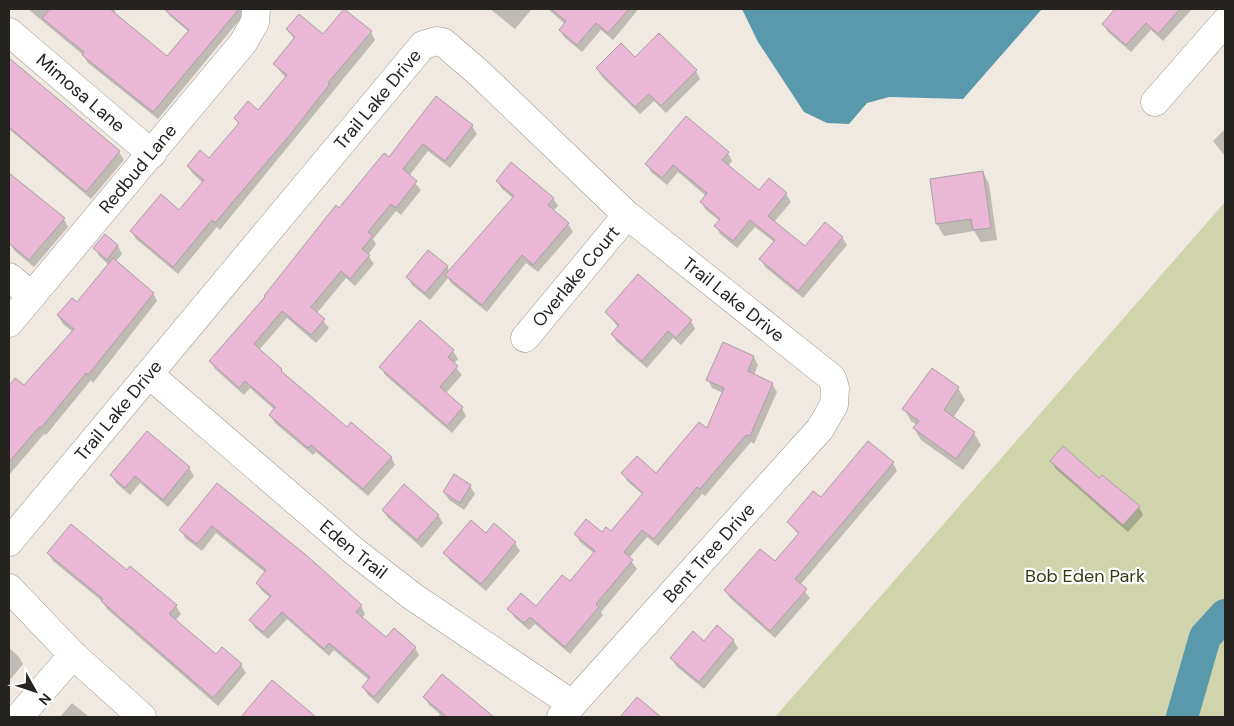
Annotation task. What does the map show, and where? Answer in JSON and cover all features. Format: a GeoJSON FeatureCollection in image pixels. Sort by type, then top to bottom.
{"type":"FeatureCollection","features":[{"type":"Feature","properties":{"kind":"street","name":"Redbud Lane"},"geometry":{"type":"LineString","coordinates":[[9,323],[243,43],[256,22],[256,9]]}},
{"type":"Feature","properties":{"kind":"street"},"geometry":{"type":"LineString","coordinates":[[1155,102],[1225,22]]}},
{"type":"Feature","properties":{"kind":"street","name":"Mimosa Lane"},"geometry":{"type":"LineString","coordinates":[[9,32],[152,154]]}},
{"type":"Feature","properties":{"kind":"street","name":"Trail Lake Drive"},"geometry":{"type":"LineString","coordinates":[[9,542],[150,376],[423,44],[437,41],[443,42],[480,74],[627,216],[832,378]]}},
{"type":"Feature","properties":{"kind":"street","name":"Overlake Court"},"geometry":{"type":"LineString","coordinates":[[525,338],[627,216]]}},
{"type":"Feature","properties":{"kind":"street"},"geometry":{"type":"LineString","coordinates":[[9,278],[32,296]]}},
{"type":"Feature","properties":{"kind":"street","name":"Eden Trail"},"geometry":{"type":"LineString","coordinates":[[150,376],[354,552],[566,710]]}},
{"type":"Feature","properties":{"kind":"street","name":"Bent Tree Drive"},"geometry":{"type":"LineString","coordinates":[[566,710],[820,428],[834,405],[835,388],[832,378]]}},
{"type":"Feature","properties":{"kind":"street"},"geometry":{"type":"LineString","coordinates":[[9,588],[73,655],[142,717]]}},
{"type":"Feature","properties":{"kind":"street"},"geometry":{"type":"LineString","coordinates":[[19,717],[73,655]]}},
{"type":"Feature","properties":{"kind":"green space","name":"Bob Eden Park"},"geometry":{"type":"Polygon","coordinates":[[[1225,202],[1225,717],[775,717],[1225,202]]]}},
{"type":"Feature","properties":{"kind":"water"},"geometry":{"type":"Polygon","coordinates":[[[742,9],[1042,9],[963,99],[889,97],[867,103],[849,124],[827,123],[804,112],[758,42],[742,9]]]}},
{"type":"Feature","properties":{"kind":"building"},"geometry":{"type":"Polygon","coordinates":[[[50,9],[110,9],[167,56],[189,30],[164,9],[239,9],[153,112],[82,55],[84,52],[42,18],[50,9]]]}},
{"type":"Feature","properties":{"kind":"building"},"geometry":{"type":"Polygon","coordinates":[[[344,9],[372,31],[328,83],[330,84],[289,136],[215,223],[212,220],[173,267],[130,231],[161,194],[179,210],[204,180],[187,166],[200,150],[209,158],[239,123],[234,118],[248,101],[258,110],[287,75],[273,64],[295,37],[286,29],[299,14],[323,34],[344,9]]]}},
{"type":"Feature","properties":{"kind":"building"},"geometry":{"type":"Polygon","coordinates":[[[551,9],[629,9],[608,33],[596,23],[577,45],[559,30],[566,21],[551,9]]]}},
{"type":"Feature","properties":{"kind":"building"},"geometry":{"type":"Polygon","coordinates":[[[1115,9],[1180,9],[1158,34],[1146,23],[1126,45],[1102,24],[1115,9]]]}},
{"type":"Feature","properties":{"kind":"building"},"geometry":{"type":"Polygon","coordinates":[[[659,33],[697,70],[661,106],[649,94],[635,107],[596,68],[621,43],[635,57],[659,33]]]}},
{"type":"Feature","properties":{"kind":"building"},"geometry":{"type":"Polygon","coordinates":[[[9,58],[120,151],[86,192],[9,127],[9,58]]]}},
{"type":"Feature","properties":{"kind":"building"},"geometry":{"type":"Polygon","coordinates":[[[436,96],[473,125],[445,161],[423,144],[403,169],[417,181],[396,208],[391,204],[368,232],[373,236],[362,249],[370,255],[350,279],[341,271],[311,307],[325,319],[311,335],[282,311],[254,344],[282,369],[281,371],[347,427],[351,422],[392,457],[363,489],[311,445],[308,448],[269,415],[275,407],[245,381],[239,388],[209,361],[265,297],[336,205],[339,208],[384,153],[389,157],[436,96]]]}},
{"type":"Feature","properties":{"kind":"building"},"geometry":{"type":"Polygon","coordinates":[[[686,116],[729,152],[722,160],[759,190],[769,178],[787,193],[768,216],[805,246],[825,222],[843,237],[798,291],[759,259],[775,240],[750,220],[733,241],[714,226],[720,219],[700,202],[707,193],[673,165],[662,178],[645,164],[686,116]]]}},
{"type":"Feature","properties":{"kind":"building"},"geometry":{"type":"Polygon","coordinates":[[[511,162],[554,198],[548,205],[569,223],[533,265],[522,255],[482,305],[445,275],[514,196],[496,181],[511,162]]]}},
{"type":"Feature","properties":{"kind":"building"},"geometry":{"type":"Polygon","coordinates":[[[983,171],[991,228],[973,230],[971,219],[936,224],[930,179],[983,171]]]}},
{"type":"Feature","properties":{"kind":"building"},"geometry":{"type":"Polygon","coordinates":[[[9,173],[65,218],[29,260],[9,243],[9,173]]]}},
{"type":"Feature","properties":{"kind":"building"},"geometry":{"type":"Polygon","coordinates":[[[105,234],[118,245],[107,260],[93,248],[105,234]]]}},
{"type":"Feature","properties":{"kind":"building"},"geometry":{"type":"Polygon","coordinates":[[[428,250],[448,266],[425,293],[406,277],[428,250]]]}},
{"type":"Feature","properties":{"kind":"building"},"geometry":{"type":"Polygon","coordinates":[[[113,258],[154,293],[88,375],[86,373],[41,428],[39,427],[9,462],[9,386],[15,378],[24,385],[74,329],[57,315],[72,298],[77,302],[113,258]]]}},
{"type":"Feature","properties":{"kind":"building"},"geometry":{"type":"Polygon","coordinates":[[[638,274],[692,320],[676,338],[668,331],[642,361],[611,334],[619,325],[605,312],[638,274]]]}},
{"type":"Feature","properties":{"kind":"building"},"geometry":{"type":"Polygon","coordinates":[[[420,320],[454,350],[448,357],[458,366],[440,387],[463,407],[447,426],[379,367],[420,320]]]}},
{"type":"Feature","properties":{"kind":"building"},"geometry":{"type":"Polygon","coordinates":[[[723,342],[754,356],[748,371],[773,383],[750,436],[746,435],[700,489],[697,487],[654,539],[642,530],[624,552],[633,560],[596,604],[599,607],[565,647],[530,617],[524,623],[507,609],[521,593],[536,606],[562,575],[570,581],[595,551],[574,534],[586,519],[602,532],[606,527],[611,531],[643,493],[621,473],[637,456],[656,473],[699,422],[707,428],[724,388],[706,380],[723,342]]]}},
{"type":"Feature","properties":{"kind":"building"},"geometry":{"type":"Polygon","coordinates":[[[932,368],[959,387],[944,410],[975,432],[956,459],[913,428],[919,421],[902,409],[932,368]]]}},
{"type":"Feature","properties":{"kind":"building"},"geometry":{"type":"Polygon","coordinates":[[[147,431],[190,467],[163,500],[135,476],[125,488],[110,475],[147,431]]]}},
{"type":"Feature","properties":{"kind":"building"},"geometry":{"type":"Polygon","coordinates":[[[868,441],[894,462],[795,579],[807,589],[770,631],[724,590],[760,549],[775,561],[799,533],[787,522],[813,491],[821,497],[868,441]]]}},
{"type":"Feature","properties":{"kind":"building"},"geometry":{"type":"Polygon","coordinates":[[[1063,446],[1099,478],[1102,475],[1140,506],[1123,525],[1050,461],[1063,446]]]}},
{"type":"Feature","properties":{"kind":"building"},"geometry":{"type":"Polygon","coordinates":[[[454,474],[471,485],[460,503],[443,492],[454,474]]]}},
{"type":"Feature","properties":{"kind":"building"},"geometry":{"type":"Polygon","coordinates":[[[217,483],[306,555],[362,605],[356,612],[386,637],[394,628],[416,647],[374,697],[362,687],[370,677],[329,643],[324,649],[282,612],[263,632],[249,620],[271,596],[256,583],[266,570],[212,526],[197,544],[179,530],[217,483]]]}},
{"type":"Feature","properties":{"kind":"building"},"geometry":{"type":"Polygon","coordinates":[[[404,484],[439,515],[417,540],[382,510],[404,484]]]}},
{"type":"Feature","properties":{"kind":"building"},"geometry":{"type":"Polygon","coordinates":[[[471,520],[486,533],[494,523],[516,542],[481,584],[443,553],[471,520]]]}},
{"type":"Feature","properties":{"kind":"building"},"geometry":{"type":"Polygon","coordinates":[[[71,524],[127,570],[130,566],[177,605],[169,614],[216,654],[222,647],[242,664],[213,698],[101,601],[103,599],[47,553],[71,524]]]}},
{"type":"Feature","properties":{"kind":"building"},"geometry":{"type":"Polygon","coordinates":[[[717,625],[734,640],[699,682],[670,658],[693,631],[704,641],[717,625]]]}},
{"type":"Feature","properties":{"kind":"building"},"geometry":{"type":"Polygon","coordinates":[[[442,674],[494,717],[447,717],[423,697],[442,674]]]}},
{"type":"Feature","properties":{"kind":"building"},"geometry":{"type":"Polygon","coordinates":[[[272,680],[316,717],[241,717],[272,680]]]}},
{"type":"Feature","properties":{"kind":"building"},"geometry":{"type":"Polygon","coordinates":[[[637,697],[661,717],[620,717],[637,697]]]}},
{"type":"Feature","properties":{"kind":"waterway"},"geometry":{"type":"LineString","coordinates":[[1182,717],[1205,637],[1225,615]]}}]}
